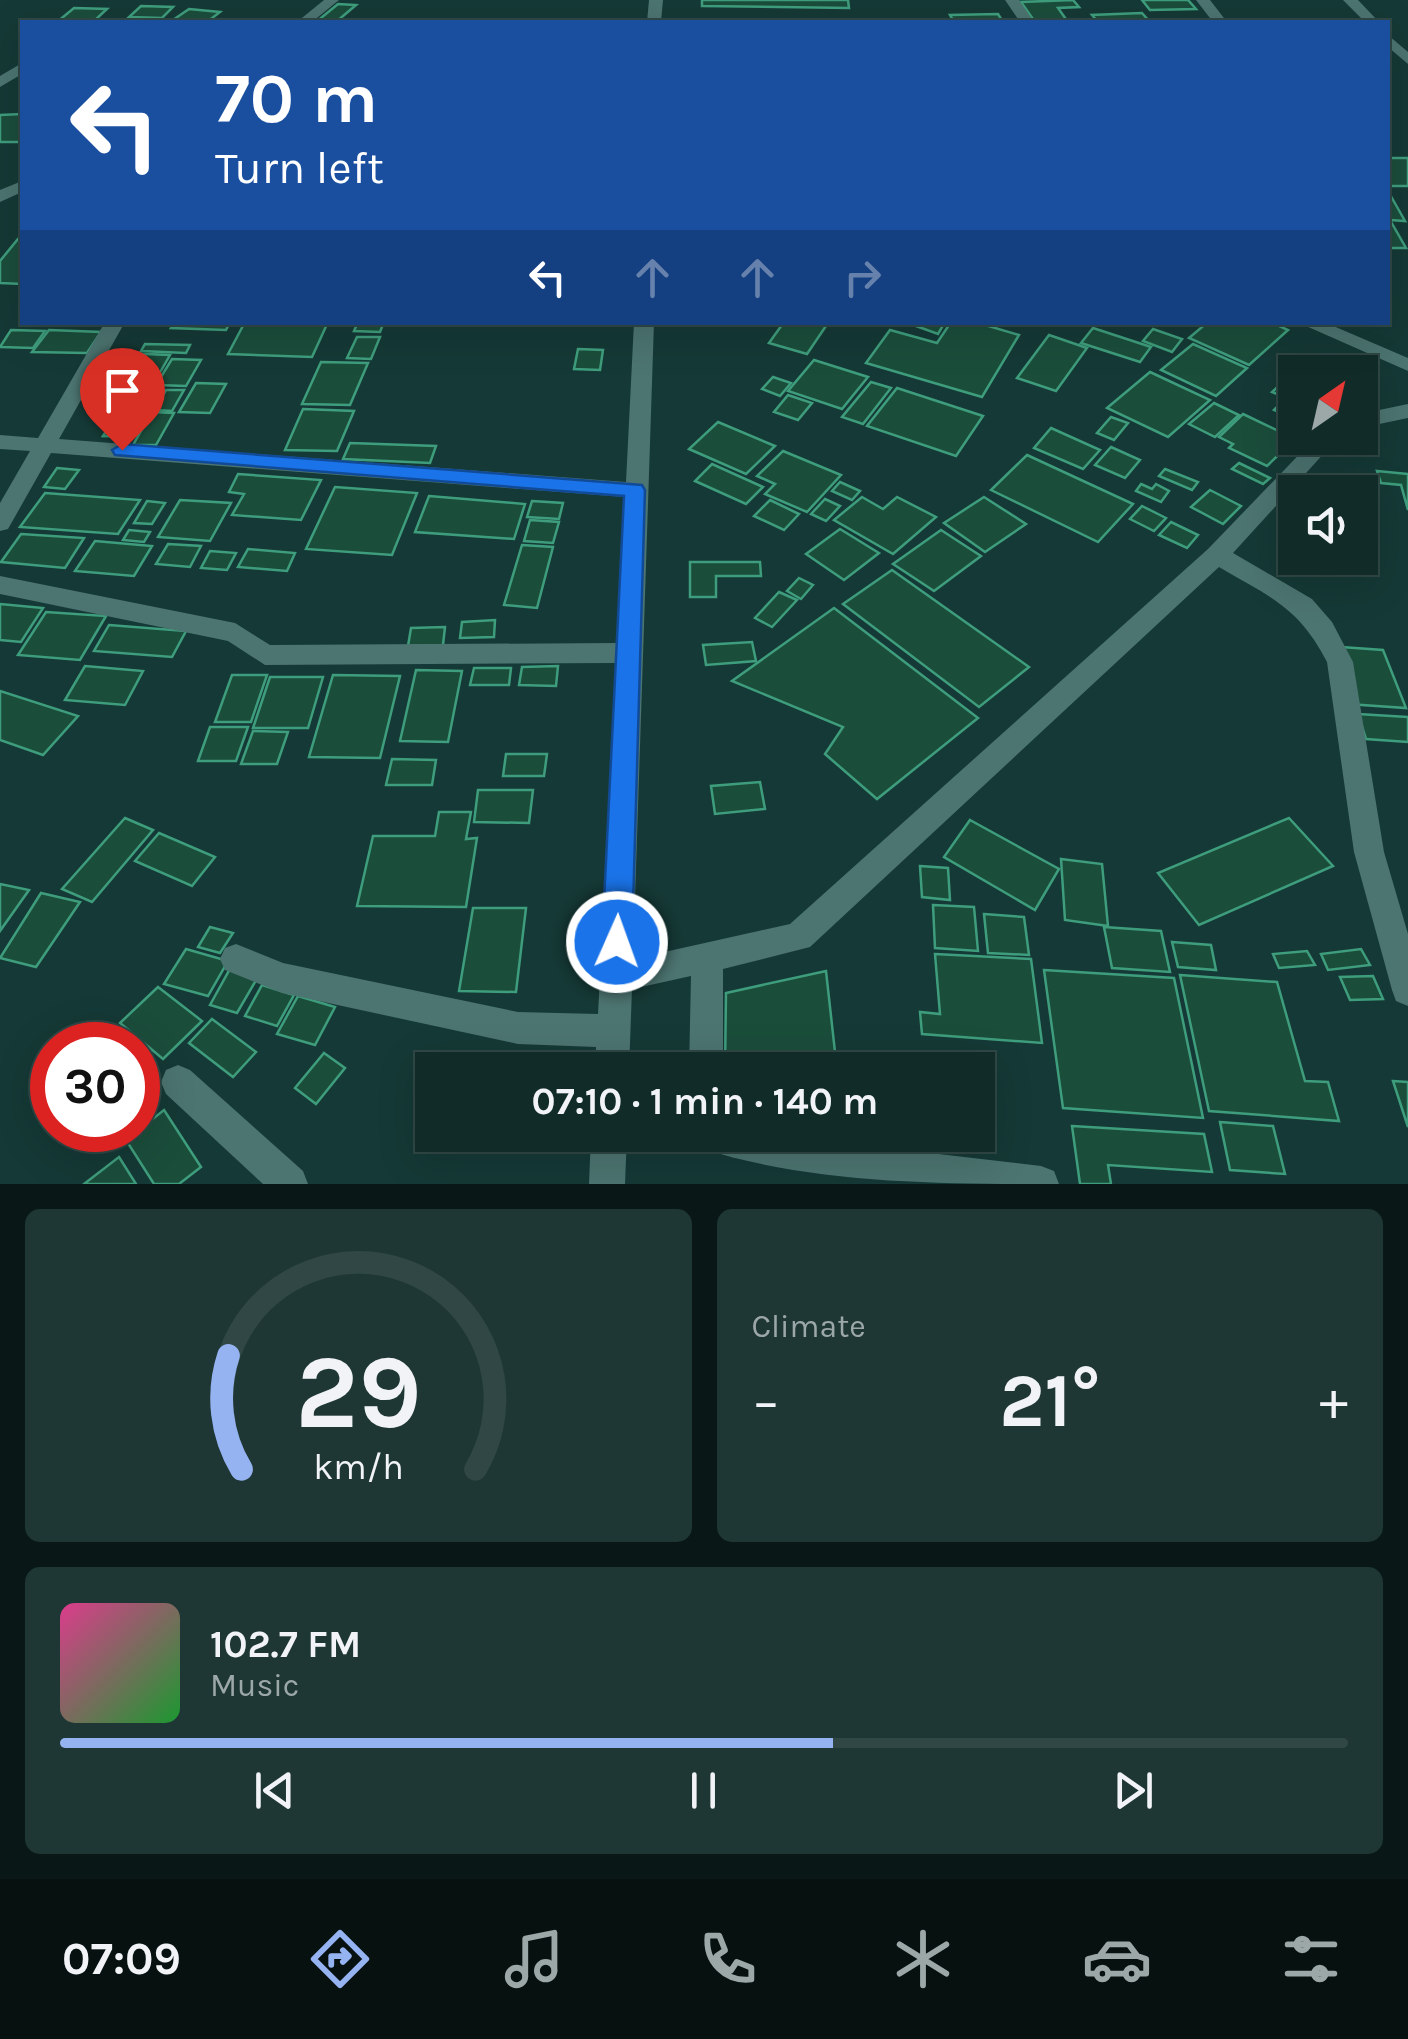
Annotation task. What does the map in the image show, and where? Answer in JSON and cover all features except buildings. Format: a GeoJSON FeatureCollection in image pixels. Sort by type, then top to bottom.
{"type":"FeatureCollection","features":[{"type":"Feature","properties":{"kind":"street"},"geometry":{"type":"LineString","coordinates":[[307,20],[332,0]]}},
{"type":"Feature","properties":{"kind":"street"},"geometry":{"type":"LineString","coordinates":[[1203,0],[1218,20]]}},
{"type":"Feature","properties":{"kind":"street"},"geometry":{"type":"LineString","coordinates":[[1350,0],[1370,20]]}},
{"type":"Feature","properties":{"kind":"street"},"geometry":{"type":"LineString","coordinates":[[1390,41],[1408,60]]}},
{"type":"Feature","properties":{"kind":"street"},"geometry":{"type":"LineString","coordinates":[[0,83],[20,68]]}},
{"type":"Feature","properties":{"kind":"street"},"geometry":{"type":"LineString","coordinates":[[0,523],[113,325]]}},
{"type":"Feature","properties":{"kind":"street"},"geometry":{"type":"LineString","coordinates":[[612,1052],[644,325]]}},
{"type":"Feature","properties":{"kind":"street"},"geometry":{"type":"LineString","coordinates":[[1313,325],[1408,365]]}},
{"type":"Feature","properties":{"kind":"street"},"geometry":{"type":"LineString","coordinates":[[1378,417],[1408,411]]}},
{"type":"Feature","properties":{"kind":"street"},"geometry":{"type":"LineString","coordinates":[[0,442],[634,490]]}},
{"type":"Feature","properties":{"kind":"street"},"geometry":{"type":"LineString","coordinates":[[615,978],[798,937],[1217,554],[1311,455]]}},
{"type":"Feature","properties":{"kind":"street"},"geometry":{"type":"LineString","coordinates":[[1217,554],[1303,605],[1324,630],[1340,662],[1369,852],[1408,990]]}},
{"type":"Feature","properties":{"kind":"street"},"geometry":{"type":"LineString","coordinates":[[0,586],[235,633],[265,655],[630,653]]}},
{"type":"Feature","properties":{"kind":"street"},"geometry":{"type":"LineString","coordinates":[[706,1052],[707,958]]}},
{"type":"Feature","properties":{"kind":"street"},"geometry":{"type":"LineString","coordinates":[[236,960],[282,978],[518,1028],[613,1032]]}},
{"type":"Feature","properties":{"kind":"street"},"geometry":{"type":"LineString","coordinates":[[178,1082],[290,1184]]}},
{"type":"Feature","properties":{"kind":"street"},"geometry":{"type":"LineString","coordinates":[[607,1184],[608,1152]]}},
{"type":"Feature","properties":{"kind":"street"},"geometry":{"type":"LineString","coordinates":[[764,1152],[1041,1184]]}},
{"type":"Feature","properties":{"kind":"route"},"geometry":{"type":"LineString","coordinates":[[122,450],[634,490],[617,942]]}}]}
